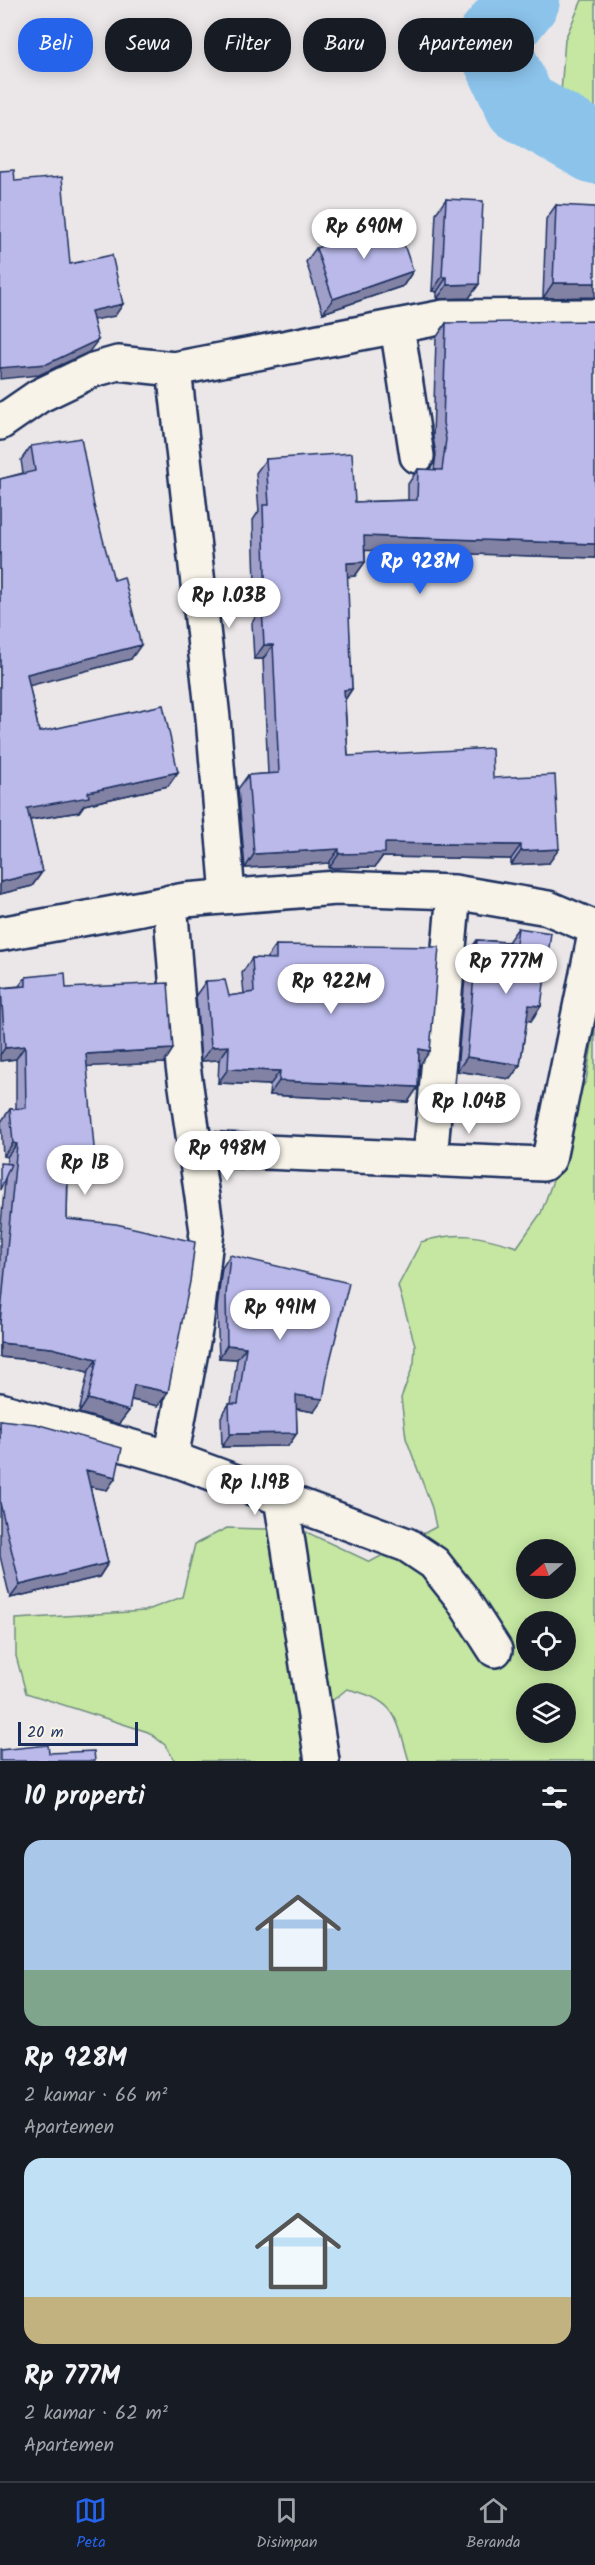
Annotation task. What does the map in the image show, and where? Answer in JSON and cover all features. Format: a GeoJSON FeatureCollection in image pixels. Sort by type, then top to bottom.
{"type":"FeatureCollection","features":[{"type":"Feature","properties":{"kind":"street"},"geometry":{"type":"LineString","coordinates":[[0,423],[39,396],[93,370],[118,363],[174,369],[444,317],[595,316]]}},
{"type":"Feature","properties":{"kind":"street"},"geometry":{"type":"LineString","coordinates":[[397,326],[417,456]]}},
{"type":"Feature","properties":{"kind":"street"},"geometry":{"type":"LineString","coordinates":[[174,369],[213,718],[228,895]]}},
{"type":"Feature","properties":{"kind":"street"},"geometry":{"type":"LineString","coordinates":[[0,934],[170,902],[228,895],[336,888],[454,892],[548,908],[595,928]]}},
{"type":"Feature","properties":{"kind":"street"},"geometry":{"type":"LineString","coordinates":[[430,1159],[454,892]]}},
{"type":"Feature","properties":{"kind":"street"},"geometry":{"type":"LineString","coordinates":[[170,902],[183,1066],[197,1149],[207,1231],[196,1325],[171,1458]]}},
{"type":"Feature","properties":{"kind":"street"},"geometry":{"type":"LineString","coordinates":[[197,1149],[543,1164],[549,1159],[595,934]]}},
{"type":"Feature","properties":{"kind":"street"},"geometry":{"type":"LineString","coordinates":[[0,1410],[171,1458],[407,1545],[435,1563],[461,1597],[495,1650]]}},
{"type":"Feature","properties":{"kind":"street"},"geometry":{"type":"LineString","coordinates":[[281,1498],[321,1761]]}},
{"type":"Feature","properties":{"kind":"green space"},"geometry":{"type":"Polygon","coordinates":[[[582,0],[595,0],[595,109],[561,93],[565,39],[582,0]]]}},
{"type":"Feature","properties":{"kind":"green space"},"geometry":{"type":"Polygon","coordinates":[[[595,1027],[595,1761],[409,1761],[401,1733],[392,1713],[376,1699],[347,1689],[299,1727],[306,1761],[175,1761],[165,1745],[148,1732],[26,1693],[16,1656],[16,1619],[145,1611],[182,1597],[195,1544],[227,1528],[302,1530],[370,1562],[436,1527],[432,1508],[406,1438],[401,1398],[414,1363],[415,1345],[398,1286],[421,1242],[458,1235],[492,1240],[517,1247],[541,1213],[555,1175],[577,1097],[586,1081],[595,1027]]]}},
{"type":"Feature","properties":{"kind":"building"},"geometry":{"type":"Polygon","coordinates":[[[14,170],[15,181],[62,177],[70,264],[112,255],[123,304],[91,311],[98,340],[47,364],[0,368],[0,171],[14,170]]]}},
{"type":"Feature","properties":{"kind":"building"},"geometry":{"type":"Polygon","coordinates":[[[446,199],[483,201],[479,284],[447,285],[447,277],[442,277],[446,199]]]}},
{"type":"Feature","properties":{"kind":"building"},"geometry":{"type":"Polygon","coordinates":[[[556,205],[595,207],[595,283],[553,283],[556,205]]]}},
{"type":"Feature","properties":{"kind":"building"},"geometry":{"type":"Polygon","coordinates":[[[396,221],[413,271],[333,299],[316,248],[396,221]]]}},
{"type":"Feature","properties":{"kind":"building"},"geometry":{"type":"Polygon","coordinates":[[[595,321],[595,544],[364,536],[365,562],[347,563],[352,689],[344,690],[348,756],[492,748],[493,778],[555,775],[559,849],[521,851],[521,845],[385,843],[385,853],[339,854],[339,849],[254,854],[248,775],[279,773],[273,645],[264,645],[262,608],[266,608],[263,505],[269,505],[266,459],[352,453],[355,502],[417,500],[418,469],[442,470],[446,439],[443,423],[446,323],[595,321]]]}},
{"type":"Feature","properties":{"kind":"building"},"geometry":{"type":"Polygon","coordinates":[[[81,438],[94,506],[114,580],[124,577],[141,645],[27,674],[39,732],[163,705],[178,772],[88,792],[89,797],[27,808],[42,872],[0,882],[0,479],[35,471],[31,446],[81,438]]]}},
{"type":"Feature","properties":{"kind":"building"},"geometry":{"type":"Polygon","coordinates":[[[518,928],[551,933],[541,1006],[529,1005],[520,1065],[467,1057],[477,940],[516,943],[518,928]]]}},
{"type":"Feature","properties":{"kind":"building"},"geometry":{"type":"Polygon","coordinates":[[[276,945],[439,947],[430,1051],[419,1049],[418,1087],[279,1081],[280,1071],[228,1069],[229,1046],[211,1047],[206,981],[225,980],[229,996],[254,992],[252,958],[276,959],[276,945]]]}},
{"type":"Feature","properties":{"kind":"building"},"geometry":{"type":"Polygon","coordinates":[[[65,973],[66,988],[168,983],[173,1049],[86,1054],[95,1159],[68,1161],[67,1219],[116,1224],[195,1242],[190,1282],[168,1392],[134,1385],[129,1411],[88,1399],[97,1359],[52,1348],[0,1343],[17,1144],[13,1143],[10,1109],[26,1108],[25,1046],[5,1048],[1,988],[26,986],[26,977],[65,973]]]}},
{"type":"Feature","properties":{"kind":"building"},"geometry":{"type":"Polygon","coordinates":[[[0,1163],[11,1164],[0,1190],[0,1163]]]}},
{"type":"Feature","properties":{"kind":"building"},"geometry":{"type":"Polygon","coordinates":[[[230,1255],[349,1283],[323,1399],[296,1395],[297,1433],[230,1434],[229,1404],[238,1404],[246,1347],[227,1345],[226,1295],[230,1255]]]}},
{"type":"Feature","properties":{"kind":"building"},"geometry":{"type":"Polygon","coordinates":[[[0,1420],[36,1424],[122,1448],[116,1477],[86,1470],[108,1563],[20,1585],[0,1503],[0,1420]]]}},
{"type":"Feature","properties":{"kind":"building"},"geometry":{"type":"Polygon","coordinates":[[[48,1745],[49,1753],[94,1751],[95,1761],[0,1761],[0,1750],[48,1745]]]}},
{"type":"Feature","properties":{"kind":"waterway"},"geometry":{"type":"LineString","coordinates":[[524,0],[491,41],[521,106],[595,148]]}}]}
